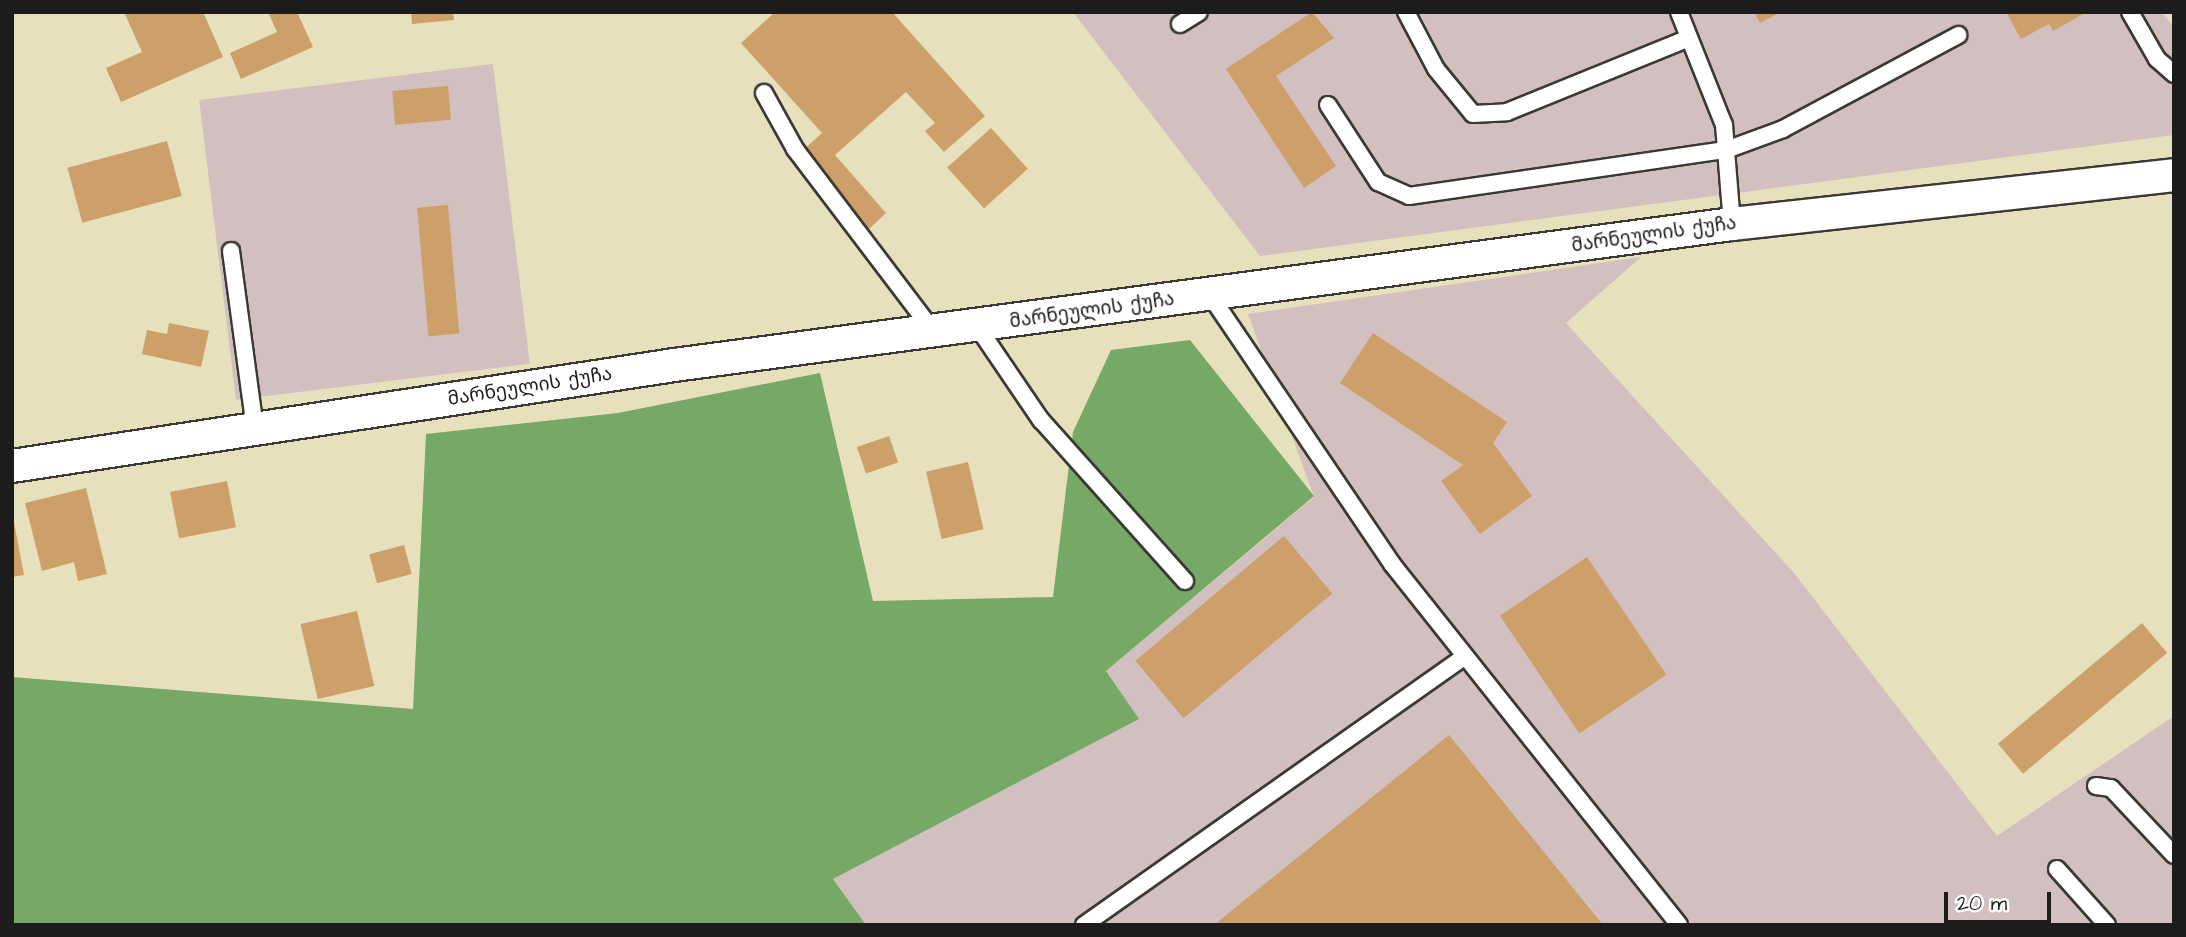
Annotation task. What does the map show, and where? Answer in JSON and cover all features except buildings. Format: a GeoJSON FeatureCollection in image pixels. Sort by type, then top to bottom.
{"type":"FeatureCollection","features":[{"type":"Feature","properties":{"kind":"street","name":"მარნეულის ქუჩა"},"geometry":{"type":"LineString","coordinates":[[12,466],[674,365],[1732,224],[2174,175]]}},
{"type":"Feature","properties":{"kind":"lane"},"geometry":{"type":"LineString","coordinates":[[1180,24],[1199,12]]}},
{"type":"Feature","properties":{"kind":"lane"},"geometry":{"type":"LineString","coordinates":[[1406,12],[1436,69],[1473,114],[1507,112],[1689,38]]}},
{"type":"Feature","properties":{"kind":"lane"},"geometry":{"type":"LineString","coordinates":[[1679,12],[1724,125],[1732,224]]}},
{"type":"Feature","properties":{"kind":"lane"},"geometry":{"type":"LineString","coordinates":[[2130,12],[2157,58],[2174,74]]}},
{"type":"Feature","properties":{"kind":"lane"},"geometry":{"type":"LineString","coordinates":[[1328,104],[1378,182],[1409,196],[1726,150],[1783,129],[1958,35]]}},
{"type":"Feature","properties":{"kind":"lane"},"geometry":{"type":"LineString","coordinates":[[764,93],[794,149],[933,331]]}},
{"type":"Feature","properties":{"kind":"lane"},"geometry":{"type":"LineString","coordinates":[[231,251],[255,429]]}},
{"type":"Feature","properties":{"kind":"lane"},"geometry":{"type":"LineString","coordinates":[[1210,295],[1392,564],[1679,925]]}},
{"type":"Feature","properties":{"kind":"lane"},"geometry":{"type":"LineString","coordinates":[[977,326],[1041,420],[1185,581]]}},
{"type":"Feature","properties":{"kind":"lane"},"geometry":{"type":"LineString","coordinates":[[1084,925],[1464,657]]}},
{"type":"Feature","properties":{"kind":"lane"},"geometry":{"type":"LineString","coordinates":[[2096,786],[2111,788],[2174,855]]}},
{"type":"Feature","properties":{"kind":"lane"},"geometry":{"type":"LineString","coordinates":[[2057,869],[2107,925]]}},
{"type":"Feature","properties":{"kind":"shaded area"},"geometry":{"type":"Polygon","coordinates":[[[1073,12],[2162,12],[2174,27],[2174,135],[1260,256],[1073,12]]]}},
{"type":"Feature","properties":{"kind":"shaded area"},"geometry":{"type":"Polygon","coordinates":[[[493,64],[530,364],[236,400],[199,100],[493,64]]]}},
{"type":"Feature","properties":{"kind":"shaded area"},"geometry":{"type":"Polygon","coordinates":[[[1641,257],[1566,323],[1794,573],[1997,836],[2174,716],[2174,925],[866,925],[833,879],[1138,719],[1106,671],[1314,497],[1248,314],[1641,257]]]}},
{"type":"Feature","properties":{"kind":"green space"},"geometry":{"type":"Polygon","coordinates":[[[1190,340],[1314,496],[1106,671],[1139,719],[833,879],[866,925],[12,925],[12,677],[413,709],[426,434],[618,413],[820,373],[873,601],[1053,597],[1073,432],[1111,350],[1190,340]]]}}]}
